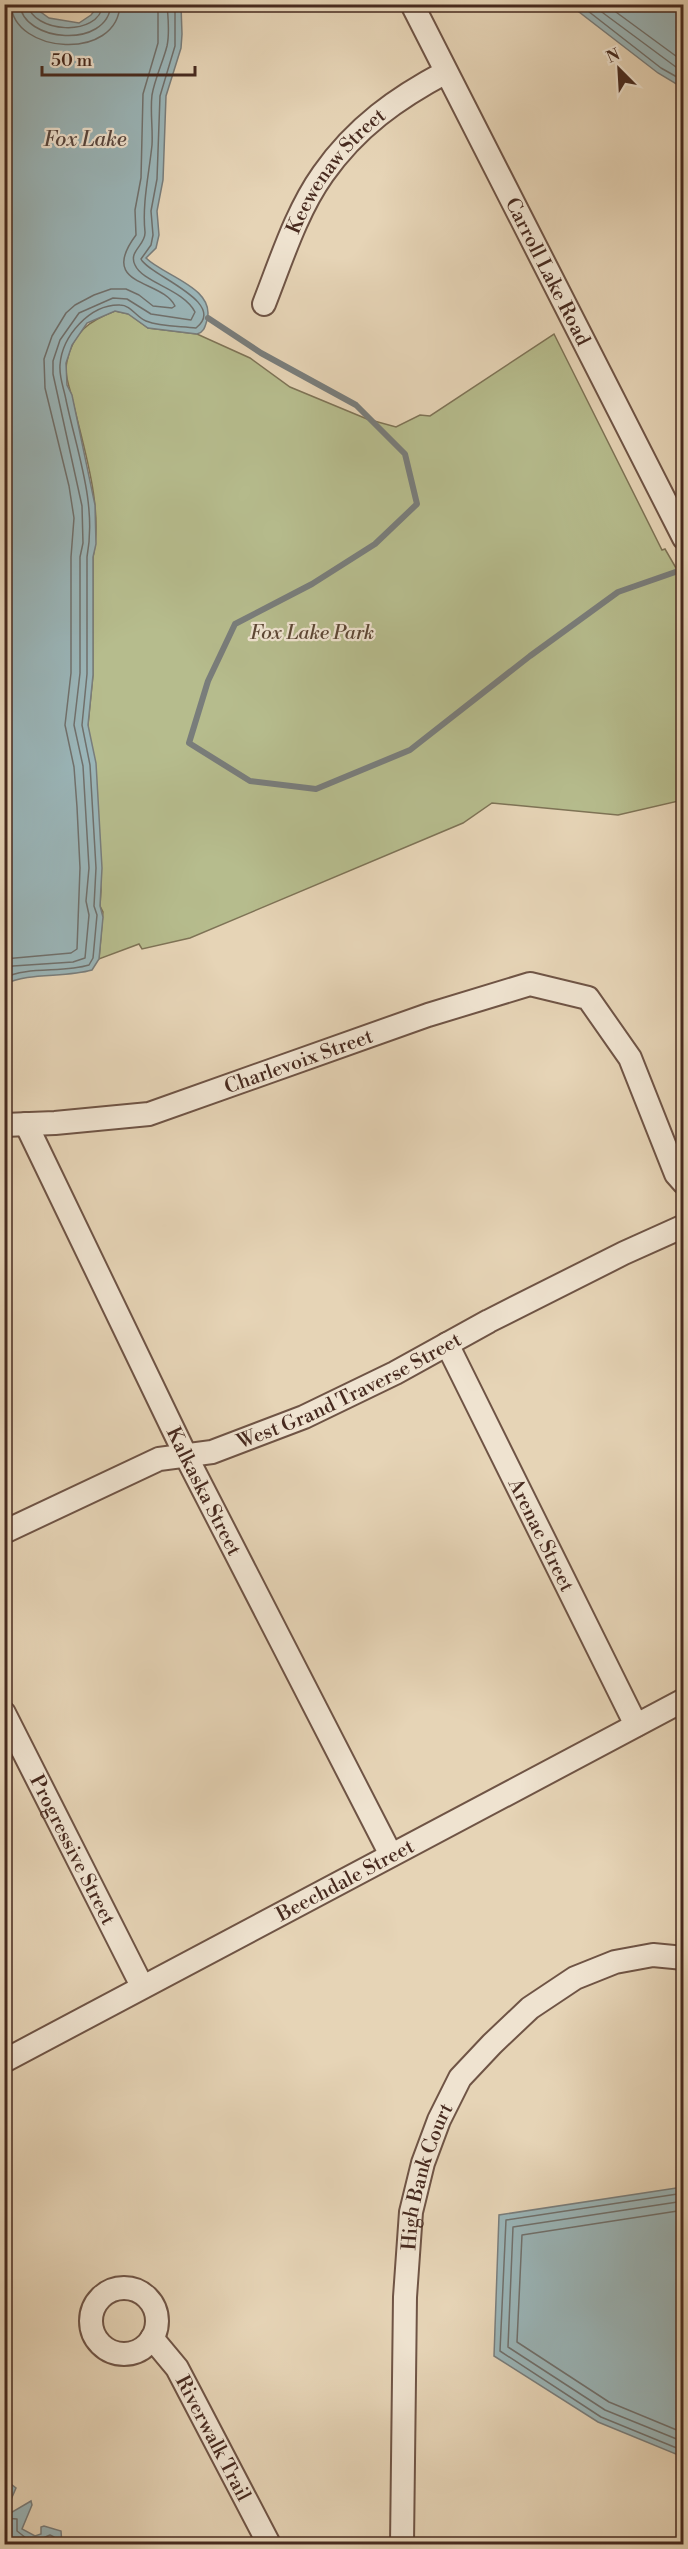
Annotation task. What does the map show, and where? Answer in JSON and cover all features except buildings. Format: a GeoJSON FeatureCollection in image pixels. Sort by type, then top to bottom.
{"type":"FeatureCollection","features":[{"type":"Feature","properties":{"kind":"street","name":"Carroll Lake Road"},"geometry":{"type":"LineString","coordinates":[[412,4],[684,538]]}},
{"type":"Feature","properties":{"kind":"street","name":"Keewenaw Street"},"geometry":{"type":"LineString","coordinates":[[264,304],[298,221],[323,174],[358,134],[386,107],[446,72]]}},
{"type":"Feature","properties":{"kind":"street","name":"Charlevoix Street"},"geometry":{"type":"LineString","coordinates":[[15,1125],[149,1114],[417,1019],[530,984],[588,998],[630,1058],[676,1174],[684,1183]]}},
{"type":"Feature","properties":{"kind":"street","name":"Kalkaska Street"},"geometry":{"type":"LineString","coordinates":[[15,1125],[391,1855]]}},
{"type":"Feature","properties":{"kind":"street","name":"West Grand Traverse Street"},"geometry":{"type":"LineString","coordinates":[[4,1532],[159,1459],[212,1452],[303,1417],[395,1373],[624,1253],[684,1226]]}},
{"type":"Feature","properties":{"kind":"street","name":"Arenac Street"},"geometry":{"type":"LineString","coordinates":[[447,1344],[636,1725]]}},
{"type":"Feature","properties":{"kind":"street","name":"Beechdale Street"},"geometry":{"type":"LineString","coordinates":[[4,2061],[684,1700]]}},
{"type":"Feature","properties":{"kind":"street","name":"Progressive Street"},"geometry":{"type":"LineString","coordinates":[[4,1713],[142,1986]]}},
{"type":"Feature","properties":{"kind":"street","name":"High Bank Court"},"geometry":{"type":"LineString","coordinates":[[402,2544],[405,2297],[411,2212],[423,2163],[460,2078],[530,2008],[575,1978],[615,1962],[653,1955],[684,1958]]}},
{"type":"Feature","properties":{"kind":"street","name":"Riverwalk Trail"},"geometry":{"type":"LineString","coordinates":[[152,2338],[177,2368],[268,2544]]}},
{"type":"Feature","properties":{"kind":"green space","name":"Fox Lake Park"},"geometry":{"type":"Polygon","coordinates":[[[115,311],[129,314],[148,328],[197,334],[250,358],[290,387],[367,419],[396,427],[420,415],[430,416],[554,334],[662,550],[665,549],[683,580],[680,584],[684,592],[683,800],[618,815],[492,803],[463,823],[190,938],[142,949],[139,944],[99,959],[103,912],[100,906],[101,890],[88,725],[93,675],[93,557],[96,518],[91,477],[66,370],[73,342],[78,335],[97,319],[115,311]]]}},
{"type":"Feature","properties":{"kind":"water","name":"Fox Lake"},"geometry":{"type":"Polygon","coordinates":[[[5,4],[31,5],[49,18],[79,23],[91,15],[99,5],[181,5],[181,48],[166,96],[163,180],[157,211],[159,235],[156,248],[146,258],[196,291],[204,299],[208,309],[205,327],[197,334],[148,328],[128,314],[115,311],[87,323],[72,345],[66,363],[67,385],[72,395],[95,505],[93,675],[88,725],[96,763],[102,868],[100,906],[103,917],[99,959],[92,970],[36,976],[5,984],[5,4]]]}},
{"type":"Feature","properties":{"kind":"water"},"geometry":{"type":"Polygon","coordinates":[[[570,5],[683,5],[683,88],[658,73],[570,5]]]}},
{"type":"Feature","properties":{"kind":"water"},"geometry":{"type":"Polygon","coordinates":[[[684,2187],[683,2457],[598,2422],[494,2356],[499,2215],[684,2187]]]}},
{"type":"Feature","properties":{"kind":"water"},"geometry":{"type":"Polygon","coordinates":[[[7,2481],[16,2488],[7,2509],[9,2514],[31,2501],[32,2505],[22,2529],[35,2536],[41,2534],[41,2527],[44,2526],[61,2531],[62,2544],[5,2544],[4,2483],[7,2481]]]}},
{"type":"Feature","properties":{"kind":"waterway"},"geometry":{"type":"LineString","coordinates":[[208,318],[261,353],[356,405],[405,454],[417,504],[375,544],[312,584],[235,624],[208,681],[189,743],[250,781],[316,789],[410,750],[530,656],[618,592],[684,569]]}}]}
